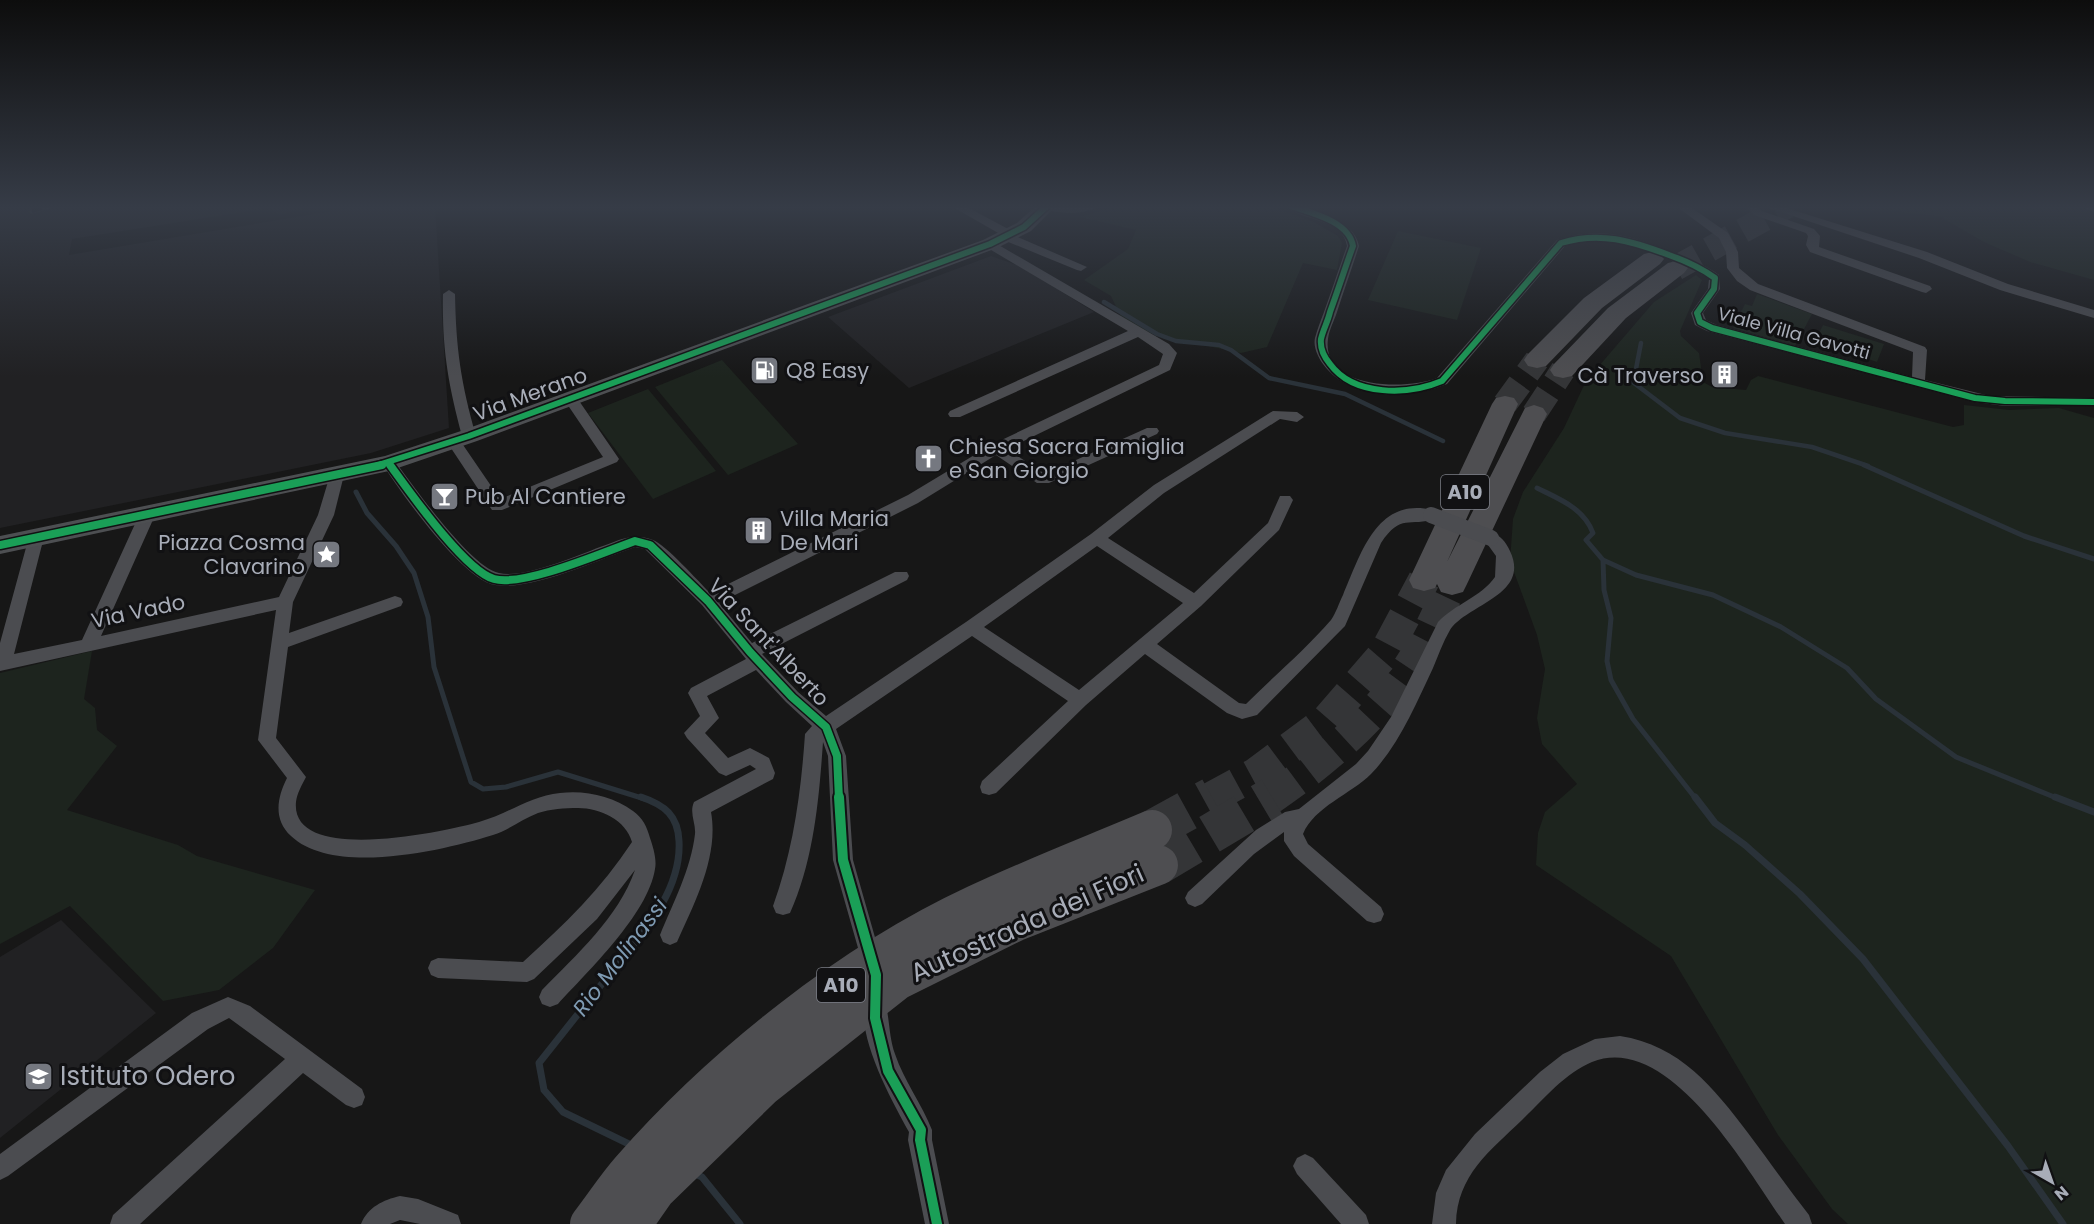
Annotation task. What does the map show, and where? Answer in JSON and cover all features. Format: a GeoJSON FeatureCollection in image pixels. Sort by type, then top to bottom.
{"type":"FeatureCollection","features":[{"type":"Feature","properties":{"kind":"highway"},"geometry":{"type":"LineString","coordinates":[[1537,360],[1593,303],[1646,263]]}},
{"type":"Feature","properties":{"kind":"highway"},"geometry":{"type":"LineString","coordinates":[[1563,370],[1617,313],[1676,268]]}},
{"type":"Feature","properties":{"kind":"highway","name":"A10"},"geometry":{"type":"LineString","coordinates":[[1505,404],[1438,582],[1534,414]]}},
{"type":"Feature","properties":{"kind":"highway","name":"Autostrada dei Fiori"},"geometry":{"type":"LineString","coordinates":[[590,1224],[631,1170],[740,1063],[812,1004],[887,953],[975,905],[1155,848],[897,980],[763,1086],[655,1191],[632,1224]]}},
{"type":"Feature","properties":{"kind":"main road","name":"Via Merano"},"geometry":{"type":"LineString","coordinates":[[0,544],[337,476],[389,463],[461,439],[934,263]]}},
{"type":"Feature","properties":{"kind":"street"},"geometry":{"type":"LineString","coordinates":[[708,601],[913,500],[996,448],[1165,367],[1170,353],[1164,347],[1138,332],[1038,263]]}},
{"type":"Feature","properties":{"kind":"street"},"geometry":{"type":"LineString","coordinates":[[1070,263],[1081,267]]}},
{"type":"Feature","properties":{"kind":"street","name":"Viale Villa Gavotti"},"geometry":{"type":"LineString","coordinates":[[1347,263],[1320,347],[1325,359],[1336,371],[1373,388],[1406,392],[1426,388],[1442,381],[1541,263]]}},
{"type":"Feature","properties":{"kind":"street","name":"Viale Villa Gavotti"},"geometry":{"type":"LineString","coordinates":[[1690,263],[1702,268],[1715,278],[1714,289],[1697,314],[1700,322],[1712,328],[1975,398],[2010,403],[2058,399],[2094,402]]}},
{"type":"Feature","properties":{"kind":"street"},"geometry":{"type":"LineString","coordinates":[[1733,263],[1733,268],[1741,278],[1754,287],[1920,350],[1918,382]]}},
{"type":"Feature","properties":{"kind":"street"},"geometry":{"type":"LineString","coordinates":[[1854,263],[1926,289]]}},
{"type":"Feature","properties":{"kind":"street"},"geometry":{"type":"LineString","coordinates":[[1943,263],[2004,287],[2094,314]]}},
{"type":"Feature","properties":{"kind":"street"},"geometry":{"type":"LineString","coordinates":[[449,294],[449,341],[461,439]]}},
{"type":"Feature","properties":{"kind":"street"},"geometry":{"type":"LineString","coordinates":[[955,414],[1138,332]]}},
{"type":"Feature","properties":{"kind":"street","name":"Via Merano"},"geometry":{"type":"LineString","coordinates":[[461,439],[496,506],[612,459],[570,399]]}},
{"type":"Feature","properties":{"kind":"street"},"geometry":{"type":"LineString","coordinates":[[826,727],[1097,538],[1159,489],[1257,425],[1278,414],[1297,417]]}},
{"type":"Feature","properties":{"kind":"street"},"geometry":{"type":"LineString","coordinates":[[996,448],[1042,479],[1049,478],[1152,431]]}},
{"type":"Feature","properties":{"kind":"street","name":"Via Sant'Alberto"},"geometry":{"type":"LineString","coordinates":[[389,463],[440,531],[482,573],[494,580],[517,580],[635,541],[650,545],[708,601],[754,657],[792,697],[826,727],[837,756],[843,860],[876,975],[875,1018],[888,1071],[921,1130],[920,1140],[938,1224]]}},
{"type":"Feature","properties":{"kind":"street"},"geometry":{"type":"LineString","coordinates":[[337,476],[326,515],[285,602],[267,740],[297,777],[286,798],[286,813],[298,835],[323,847],[353,850],[442,839],[494,826],[536,806],[581,799],[606,804],[636,825],[646,868],[632,898],[608,933],[550,997]]}},
{"type":"Feature","properties":{"kind":"street"},"geometry":{"type":"LineString","coordinates":[[989,787],[1080,700],[1195,602],[1274,526],[1285,500]]}},
{"type":"Feature","properties":{"kind":"street"},"geometry":{"type":"LineString","coordinates":[[88,645],[148,513]]}},
{"type":"Feature","properties":{"kind":"street"},"geometry":{"type":"LineString","coordinates":[[1144,644],[1233,708],[1242,712],[1251,711],[1339,622],[1374,542],[1384,527],[1405,515],[1431,515],[1491,538],[1500,546],[1506,557],[1503,577],[1496,589],[1453,616],[1439,636],[1387,737],[1366,766],[1295,826],[1293,832],[1296,844],[1374,914]]}},
{"type":"Feature","properties":{"kind":"street"},"geometry":{"type":"LineString","coordinates":[[1,664],[36,537]]}},
{"type":"Feature","properties":{"kind":"street"},"geometry":{"type":"LineString","coordinates":[[1097,538],[1195,602]]}},
{"type":"Feature","properties":{"kind":"street"},"geometry":{"type":"LineString","coordinates":[[754,657],[902,576]]}},
{"type":"Feature","properties":{"kind":"street","name":"Via Vado"},"geometry":{"type":"LineString","coordinates":[[1,664],[285,602]]}},
{"type":"Feature","properties":{"kind":"street"},"geometry":{"type":"LineString","coordinates":[[280,643],[395,602]]}},
{"type":"Feature","properties":{"kind":"street"},"geometry":{"type":"LineString","coordinates":[[972,627],[1080,700]]}},
{"type":"Feature","properties":{"kind":"street","name":"Via Sant'Alberto"},"geometry":{"type":"LineString","coordinates":[[670,935],[695,874],[705,832],[701,808],[766,774],[764,763],[750,756],[726,768],[693,733],[710,718],[697,693],[754,657]]}},
{"type":"Feature","properties":{"kind":"street","name":"Via Sant'Alberto"},"geometry":{"type":"LineString","coordinates":[[783,906],[794,880],[812,767],[814,734],[826,727]]}},
{"type":"Feature","properties":{"kind":"street"},"geometry":{"type":"LineString","coordinates":[[1195,898],[1267,833],[1289,817],[1305,816]]}},
{"type":"Feature","properties":{"kind":"street"},"geometry":{"type":"LineString","coordinates":[[438,968],[527,972],[587,917],[627,868],[642,843]]}},
{"type":"Feature","properties":{"kind":"street"},"geometry":{"type":"LineString","coordinates":[[0,1168],[185,1032],[220,1009],[234,1008],[354,1097]]}},
{"type":"Feature","properties":{"kind":"street"},"geometry":{"type":"LineString","coordinates":[[1444,1224],[1444,1198],[1451,1180],[1495,1130],[1573,1060],[1594,1050],[1617,1046],[1639,1051],[1658,1059],[1689,1079],[1702,1092],[1747,1150],[1800,1224]]}},
{"type":"Feature","properties":{"kind":"street"},"geometry":{"type":"LineString","coordinates":[[122,1224],[303,1058]]}},
{"type":"Feature","properties":{"kind":"street"},"geometry":{"type":"LineString","coordinates":[[1305,1166],[1357,1224]]}},
{"type":"Feature","properties":{"kind":"street"},"geometry":{"type":"LineString","coordinates":[[373,1224],[385,1211],[399,1207],[449,1224]]}},
{"type":"Feature","properties":{"kind":"shaded area"},"geometry":{"type":"Polygon","coordinates":[[[0,263],[439,263],[449,428],[371,453],[0,528],[0,263]]]}},
{"type":"Feature","properties":{"kind":"shaded area"},"geometry":{"type":"Polygon","coordinates":[[[972,263],[1011,263],[1022,267],[1094,312],[909,388],[828,317],[972,263]]]}},
{"type":"Feature","properties":{"kind":"shaded area"},"geometry":{"type":"Polygon","coordinates":[[[1108,263],[1303,263],[1267,347],[1241,353],[1156,335],[1135,327],[1121,317],[1111,296],[1084,280],[1108,263]]]}},
{"type":"Feature","properties":{"kind":"shaded area"},"geometry":{"type":"Polygon","coordinates":[[[1304,263],[1338,263],[1337,270],[1304,263]]]}},
{"type":"Feature","properties":{"kind":"shaded area"},"geometry":{"type":"Polygon","coordinates":[[[1384,263],[1476,263],[1457,320],[1368,300],[1384,263]]]}},
{"type":"Feature","properties":{"kind":"shaded area"},"geometry":{"type":"Polygon","coordinates":[[[2034,263],[2094,263],[2094,280],[2034,263]]]}},
{"type":"Feature","properties":{"kind":"shaded area"},"geometry":{"type":"Polygon","coordinates":[[[1696,275],[1702,280],[1680,331],[1681,336],[1699,353],[1703,382],[1712,387],[1746,390],[1751,380],[1758,376],[1953,427],[1964,425],[1964,405],[2009,410],[2059,408],[2094,418],[2094,1224],[1848,1224],[1832,1209],[1778,1135],[1671,956],[1536,865],[1538,833],[1545,812],[1577,784],[1542,744],[1537,718],[1545,669],[1537,635],[1510,561],[1513,519],[1523,492],[1564,428],[1586,381],[1654,302],[1696,275]]]}},
{"type":"Feature","properties":{"kind":"shaded area"},"geometry":{"type":"Polygon","coordinates":[[[1757,294],[1812,314],[1795,346],[1733,328],[1745,304],[1752,306],[1757,294]]]}},
{"type":"Feature","properties":{"kind":"shaded area"},"geometry":{"type":"Polygon","coordinates":[[[1823,325],[1884,344],[1877,362],[1815,341],[1823,325]]]}},
{"type":"Feature","properties":{"kind":"shaded area"},"geometry":{"type":"Polygon","coordinates":[[[722,360],[798,444],[728,475],[655,387],[722,360]]]}},
{"type":"Feature","properties":{"kind":"shaded area"},"geometry":{"type":"Polygon","coordinates":[[[648,389],[716,471],[653,499],[588,413],[648,389]]]}},
{"type":"Feature","properties":{"kind":"shaded area"},"geometry":{"type":"Polygon","coordinates":[[[92,651],[84,699],[95,708],[97,730],[117,746],[67,810],[178,845],[197,856],[315,890],[273,948],[219,990],[163,1001],[70,906],[0,944],[0,673],[92,651]]]}},
{"type":"Feature","properties":{"kind":"shaded area","name":"Istituto Odero"},"geometry":{"type":"Polygon","coordinates":[[[61,920],[156,1013],[0,1138],[0,957],[61,920]]]}},
{"type":"Feature","properties":{"kind":"waterway"},"geometry":{"type":"LineString","coordinates":[[1104,302],[1157,334],[1176,341],[1219,345],[1231,350],[1269,378],[1345,394],[1443,441]]}},
{"type":"Feature","properties":{"kind":"waterway"},"geometry":{"type":"LineString","coordinates":[[1641,343],[1635,374],[1626,377],[1680,418],[1725,433],[1812,447],[1868,466]]}},
{"type":"Feature","properties":{"kind":"waterway"},"geometry":{"type":"LineString","coordinates":[[1864,465],[2024,536],[2094,559]]}},
{"type":"Feature","properties":{"kind":"waterway"},"geometry":{"type":"LineString","coordinates":[[1537,488],[1562,500],[1584,517],[1593,533],[1586,540],[1603,560]]}},
{"type":"Feature","properties":{"kind":"waterway","name":"Rio Molinassi"},"geometry":{"type":"LineString","coordinates":[[356,492],[367,513],[396,546],[414,573],[428,617],[434,667],[471,782],[483,789],[506,787],[558,772],[645,799]]}},
{"type":"Feature","properties":{"kind":"waterway"},"geometry":{"type":"LineString","coordinates":[[1603,560],[1636,575],[1713,595],[1781,627],[1847,668],[1876,699],[1956,757],[2059,799]]}},
{"type":"Feature","properties":{"kind":"waterway"},"geometry":{"type":"LineString","coordinates":[[1603,560],[1604,590],[1611,618],[1607,661],[1611,680],[1633,719],[1696,799]]}},
{"type":"Feature","properties":{"kind":"waterway","name":"Rio Molinassi"},"geometry":{"type":"LineString","coordinates":[[633,1146],[563,1112],[544,1090],[539,1063],[643,933],[655,916],[673,880],[678,861],[679,841],[676,825],[673,818],[663,808],[641,797]]}},
{"type":"Feature","properties":{"kind":"waterway"},"geometry":{"type":"LineString","coordinates":[[1695,797],[1715,823],[1745,845],[1800,894],[1863,959],[2008,1146],[2063,1224]]}},
{"type":"Feature","properties":{"kind":"waterway"},"geometry":{"type":"LineString","coordinates":[[2055,797],[2094,812]]}},
{"type":"Feature","properties":{"kind":"waterway","name":"Rio Molinassi"},"geometry":{"type":"LineString","coordinates":[[693,1173],[702,1177],[740,1224]]}},
{"type":"Feature","properties":{"kind":"tunnel"},"geometry":{"type":"LineString","coordinates":[[1676,268],[1685,263]]}},
{"type":"Feature","properties":{"kind":"tunnel"},"geometry":{"type":"LineString","coordinates":[[1505,404],[1537,360]]}},
{"type":"Feature","properties":{"kind":"tunnel"},"geometry":{"type":"LineString","coordinates":[[1534,414],[1563,370]]}},
{"type":"Feature","properties":{"kind":"tunnel"},"geometry":{"type":"LineString","coordinates":[[1209,799],[1255,774],[1326,721],[1385,653],[1424,580]]}},
{"type":"Feature","properties":{"kind":"tunnel"},"geometry":{"type":"LineString","coordinates":[[1270,799],[1332,752],[1370,716],[1387,696],[1417,654],[1452,584]]}},
{"type":"Feature","properties":{"kind":"tunnel"},"geometry":{"type":"LineString","coordinates":[[1152,830],[1212,797]]}},
{"type":"Feature","properties":{"kind":"tunnel"},"geometry":{"type":"LineString","coordinates":[[1158,865],[1272,797]]}},
{"type":"Feature","properties":{"kind":"cycle path"},"geometry":{"type":"LineString","coordinates":[[0,545],[389,463],[469,436],[938,263]]}},
{"type":"Feature","properties":{"kind":"cycle path"},"geometry":{"type":"LineString","coordinates":[[1347,263],[1321,340],[1324,357],[1334,371],[1350,381],[1389,390],[1427,387],[1442,381],[1544,263]]}},
{"type":"Feature","properties":{"kind":"cycle path"},"geometry":{"type":"LineString","coordinates":[[1688,263],[1715,278],[1714,289],[1697,313],[1700,322],[1712,328],[1975,398],[2005,401],[2094,402]]}},
{"type":"Feature","properties":{"kind":"cycle path"},"geometry":{"type":"LineString","coordinates":[[389,463],[454,546],[483,573],[494,579],[523,578],[542,573],[635,541],[650,545],[708,601],[750,652],[792,697],[826,727],[837,756],[843,860],[876,975],[875,1018],[888,1071],[921,1130],[920,1140],[937,1224]]}},
{"type":"Feature","properties":{"kind":"place","name":"Q8 Easy"},"geometry":{"type":"Point","coordinates":[765,370]}},
{"type":"Feature","properties":{"kind":"place","name":"Cà Traverso"},"geometry":{"type":"Point","coordinates":[1725,375]}},
{"type":"Feature","properties":{"kind":"place","name":"Chiesa Sacra Famiglia e San Giorgio"},"geometry":{"type":"Point","coordinates":[928,458]}},
{"type":"Feature","properties":{"kind":"place","name":"Pub Al Cantiere"},"geometry":{"type":"Point","coordinates":[444,496]}},
{"type":"Feature","properties":{"kind":"place","name":"Villa Maria De Mari"},"geometry":{"type":"Point","coordinates":[759,530]}},
{"type":"Feature","properties":{"kind":"place","name":"Piazza Cosma Clavarino"},"geometry":{"type":"Point","coordinates":[326,554]}},
{"type":"Feature","properties":{"kind":"place","name":"Istituto Odero"},"geometry":{"type":"Point","coordinates":[39,1076]}}]}
